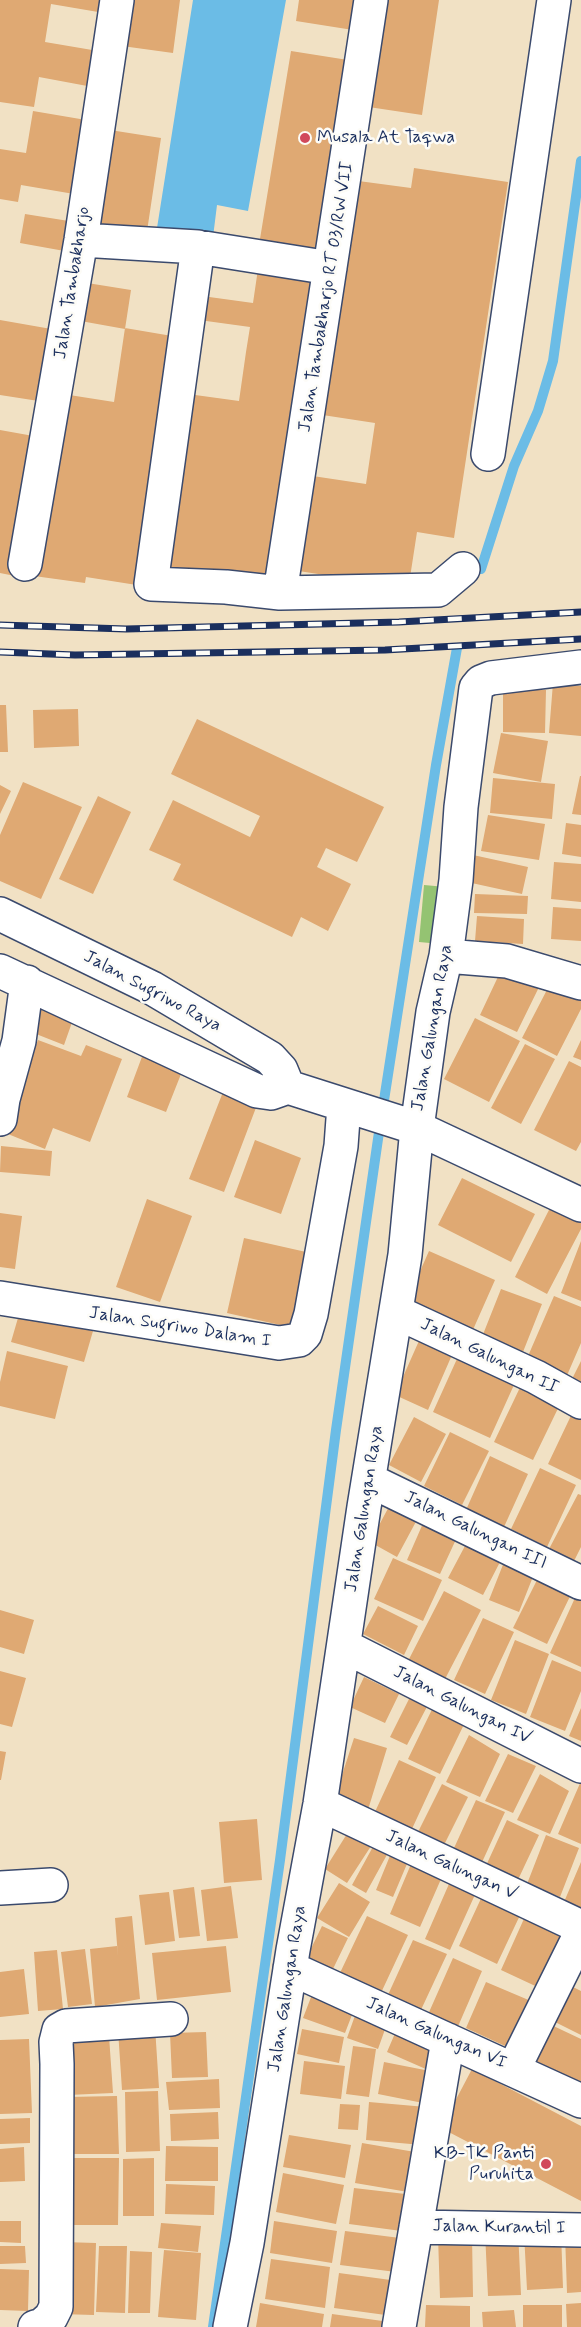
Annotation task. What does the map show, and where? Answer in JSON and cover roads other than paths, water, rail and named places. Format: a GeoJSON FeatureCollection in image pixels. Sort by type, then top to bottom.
{"type":"FeatureCollection","features":[{"type":"Feature","properties":{"kind":"street","name":"Jalan Tambakharjo"},"geometry":{"type":"LineString","coordinates":[[25,564],[81,240],[117,0]]}},
{"type":"Feature","properties":{"kind":"street","name":"Jalan Tambakharjo RT 03/RW VII"},"geometry":{"type":"LineString","coordinates":[[280,593],[371,0]]}},
{"type":"Feature","properties":{"kind":"street"},"geometry":{"type":"LineString","coordinates":[[488,454],[554,0]]}},
{"type":"Feature","properties":{"kind":"street"},"geometry":{"type":"LineString","coordinates":[[81,240],[198,248],[330,268]]}},
{"type":"Feature","properties":{"kind":"street"},"geometry":{"type":"LineString","coordinates":[[198,248],[151,584],[226,587],[280,593],[438,590],[463,569]]}},
{"type":"Feature","properties":{"kind":"street","name":"Jalan Galungan Raya"},"geometry":{"type":"LineString","coordinates":[[230,2327],[247,2243],[290,1968],[320,1804],[405,1255],[410,1126],[446,956],[476,688],[481,682],[491,678],[581,667]]}},
{"type":"Feature","properties":{"kind":"street","name":"Jalan Sugriwo Raya"},"geometry":{"type":"LineString","coordinates":[[0,914],[153,988],[192,1011],[270,1058],[280,1070],[288,1087]]}},
{"type":"Feature","properties":{"kind":"street"},"geometry":{"type":"LineString","coordinates":[[446,956],[507,961],[581,983]]}},
{"type":"Feature","properties":{"kind":"street"},"geometry":{"type":"LineString","coordinates":[[0,1119],[14,977],[257,1091],[271,1093],[288,1087],[410,1126],[581,1205]]}},
{"type":"Feature","properties":{"kind":"street","name":"Jalan Sugriwo Dalam I"},"geometry":{"type":"LineString","coordinates":[[0,1298],[279,1344],[299,1340],[305,1334],[311,1314],[341,1146],[346,1105]]}},
{"type":"Feature","properties":{"kind":"street","name":"Jalan Galungan II"},"geometry":{"type":"LineString","coordinates":[[396,1312],[536,1377],[581,1402]]}},
{"type":"Feature","properties":{"kind":"street","name":"Jalan Galungan III"},"geometry":{"type":"LineString","coordinates":[[369,1480],[581,1583]]}},
{"type":"Feature","properties":{"kind":"street","name":"Jalan Galungan IV"},"geometry":{"type":"LineString","coordinates":[[344,1646],[581,1766]]}},
{"type":"Feature","properties":{"kind":"street","name":"Jalan Galungan V"},"geometry":{"type":"LineString","coordinates":[[320,1804],[581,1927]]}},
{"type":"Feature","properties":{"kind":"street"},"geometry":{"type":"LineString","coordinates":[[0,1888],[51,1884]]}},
{"type":"Feature","properties":{"kind":"street"},"geometry":{"type":"LineString","coordinates":[[513,2070],[581,1933]]}},
{"type":"Feature","properties":{"kind":"street","name":"Jalan Galungan VI"},"geometry":{"type":"LineString","coordinates":[[290,1968],[581,2101]]}},
{"type":"Feature","properties":{"kind":"street"},"geometry":{"type":"LineString","coordinates":[[35,2327],[51,2318],[56,2307],[56,2042],[59,2030],[66,2026],[171,2019]]}},
{"type":"Feature","properties":{"kind":"street","name":"Jalan Kurantil I"},"geometry":{"type":"LineString","coordinates":[[399,2327],[448,2040]]}},
{"type":"Feature","properties":{"kind":"street","name":"Jalan Kurantil I"},"geometry":{"type":"LineString","coordinates":[[416,2227],[581,2230]]}},
{"type":"Feature","properties":{"kind":"water"},"geometry":{"type":"Polygon","coordinates":[[[193,0],[286,0],[248,211],[217,205],[213,237],[157,228],[193,0]]]}},
{"type":"Feature","properties":{"kind":"waterway"},"geometry":{"type":"LineString","coordinates":[[481,569],[514,466],[538,411],[553,361],[581,161]]}},
{"type":"Feature","properties":{"kind":"waterway"},"geometry":{"type":"LineString","coordinates":[[213,2327],[280,1860],[336,1430],[378,1139],[436,765],[457,648]]}},
{"type":"Feature","properties":{"kind":"railway"},"geometry":{"type":"LineString","coordinates":[[0,625],[126,629],[399,622],[581,612]]}},
{"type":"Feature","properties":{"kind":"railway"},"geometry":{"type":"LineString","coordinates":[[0,652],[75,655],[385,650],[581,639]]}},
{"type":"Feature","properties":{"kind":"place","name":"Musala At Taqwa"},"geometry":{"type":"Point","coordinates":[305,138]}},
{"type":"Feature","properties":{"kind":"place","name":"KB-TK Panti Puruhita"},"geometry":{"type":"Point","coordinates":[546,2164]}}]}
